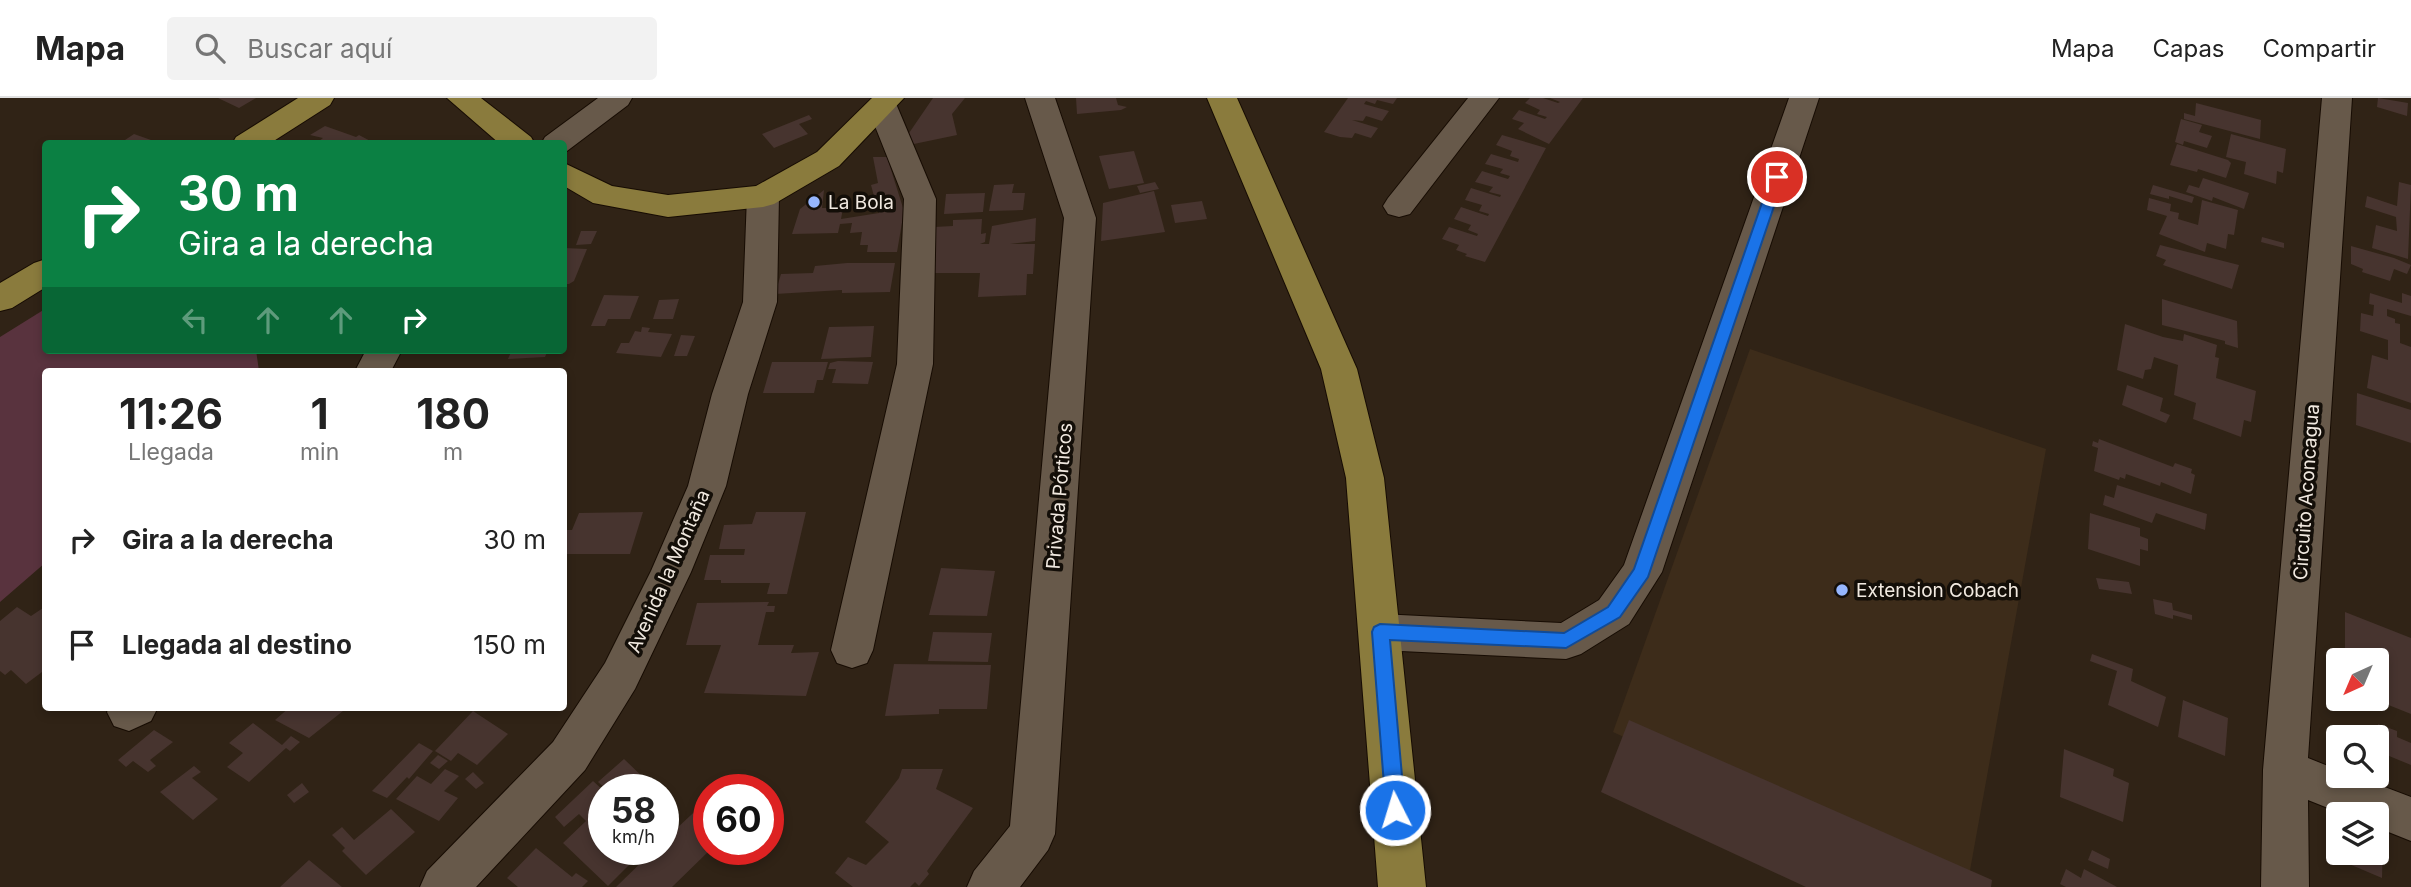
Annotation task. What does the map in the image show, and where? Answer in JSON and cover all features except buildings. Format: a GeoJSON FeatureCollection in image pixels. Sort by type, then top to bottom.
{"type":"FeatureCollection","features":[{"type":"Feature","properties":{"kind":"main road"},"geometry":{"type":"LineString","coordinates":[[253,140],[319,98]]}},
{"type":"Feature","properties":{"kind":"main road"},"geometry":{"type":"LineString","coordinates":[[462,98],[515,140]]}},
{"type":"Feature","properties":{"kind":"main road"},"geometry":{"type":"LineString","coordinates":[[1222,98],[1339,369],[1365,478],[1402,887]]}},
{"type":"Feature","properties":{"kind":"main road"},"geometry":{"type":"LineString","coordinates":[[567,179],[604,195],[668,206],[763,196],[828,159],[886,102]]}},
{"type":"Feature","properties":{"kind":"main road"},"geometry":{"type":"LineString","coordinates":[[0,299],[42,273]]}},
{"type":"Feature","properties":{"kind":"street"},"geometry":{"type":"LineString","coordinates":[[561,140],[617,98]]}},
{"type":"Feature","properties":{"kind":"street","name":"Privada Pórticos"},"geometry":{"type":"LineString","coordinates":[[991,887],[1032,834],[1080,218],[1040,98]]}},
{"type":"Feature","properties":{"kind":"street"},"geometry":{"type":"LineString","coordinates":[[1399,206],[1484,98]]}},
{"type":"Feature","properties":{"kind":"street"},"geometry":{"type":"LineString","coordinates":[[1380,632],[1566,640],[1614,612],[1642,572],[1804,98]]}},
{"type":"Feature","properties":{"kind":"street","name":"Circuito Aconcagua"},"geometry":{"type":"LineString","coordinates":[[2285,887],[2285,770],[2336,98]]}},
{"type":"Feature","properties":{"kind":"street"},"geometry":{"type":"LineString","coordinates":[[852,650],[915,364],[920,199],[886,102]]}},
{"type":"Feature","properties":{"kind":"street","name":"Avenida la Montaña"},"geometry":{"type":"LineString","coordinates":[[444,887],[569,756],[620,676],[671,572],[707,486],[730,394],[760,302],[763,196]]}},
{"type":"Feature","properties":{"kind":"street"},"geometry":{"type":"LineString","coordinates":[[2285,770],[2411,819]]}},
{"type":"Feature","properties":{"kind":"shaded area"},"geometry":{"type":"Polygon","coordinates":[[[42,311],[42,354],[257,354],[259,368],[42,368],[42,566],[0,602],[0,337],[42,311]]]}},
{"type":"Feature","properties":{"kind":"shaded area","name":"Extension Cobach"},"geometry":{"type":"Polygon","coordinates":[[[1750,349],[2046,449],[1967,887],[1949,887],[1613,732],[1750,349]]]}},
{"type":"Feature","properties":{"kind":"place","name":"La Bola"},"geometry":{"type":"Point","coordinates":[814,202]}},
{"type":"Feature","properties":{"kind":"place","name":"Extension Cobach"},"geometry":{"type":"Point","coordinates":[1842,590]}},
{"type":"Feature","properties":{"kind":"route"},"geometry":{"type":"LineString","coordinates":[[1395,810],[1380,632],[1566,640],[1614,612],[1642,572],[1777,177]]}}]}
